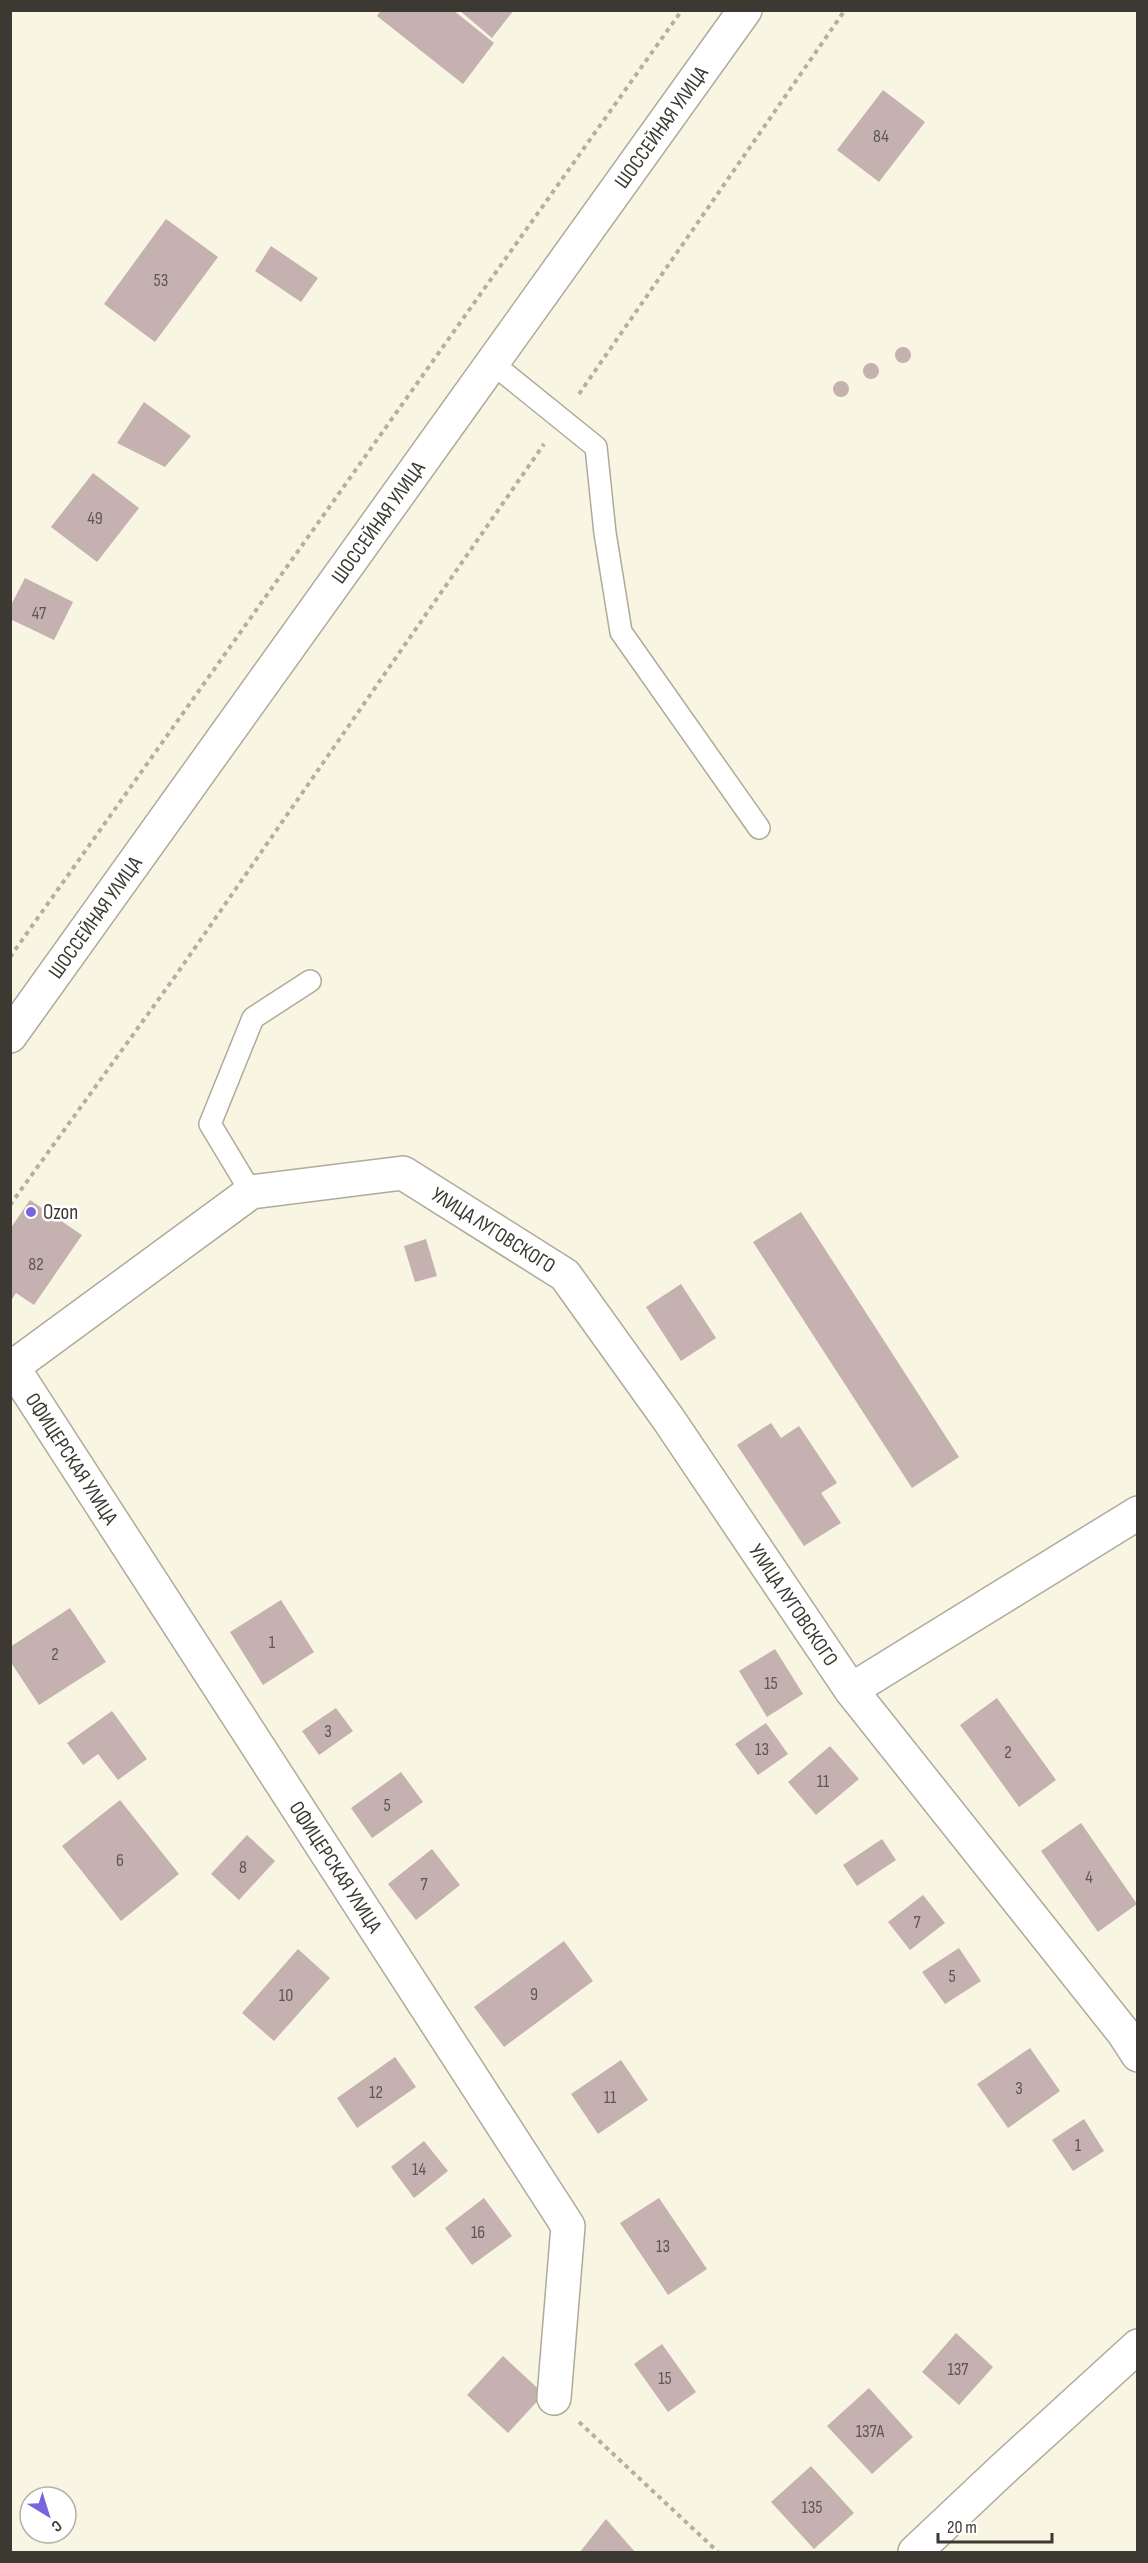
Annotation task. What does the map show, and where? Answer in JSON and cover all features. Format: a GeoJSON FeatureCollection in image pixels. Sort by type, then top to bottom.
{"type":"FeatureCollection","features":[{"type":"Feature","properties":{"kind":"main road","name":"ШОССЕЙНАЯ УЛИЦА"},"geometry":{"type":"LineString","coordinates":[[10,1036],[745,10]]}},
{"type":"Feature","properties":{"kind":"main road","name":"УЛИЦА ЛУГОВСКОГО"},"geometry":{"type":"LineString","coordinates":[[12,1364],[251,1192],[403,1173],[565,1275],[669,1420],[851,1690],[1123,2032],[1137,2055]]}},
{"type":"Feature","properties":{"kind":"main road","name":"ОФИЦЕРСКАЯ УЛИЦА"},"geometry":{"type":"LineString","coordinates":[[12,1364],[132,1554],[568,2226],[554,2398]]}},
{"type":"Feature","properties":{"kind":"main road"},"geometry":{"type":"LineString","coordinates":[[851,1690],[1137,1513]]}},
{"type":"Feature","properties":{"kind":"main road"},"geometry":{"type":"LineString","coordinates":[[915,2553],[1137,2346]]}},
{"type":"Feature","properties":{"kind":"lane"},"geometry":{"type":"LineString","coordinates":[[492,363],[596,447],[605,533],[621,632],[759,828]]}},
{"type":"Feature","properties":{"kind":"lane"},"geometry":{"type":"LineString","coordinates":[[251,1192],[210,1124],[253,1018],[310,981]]}},
{"type":"Feature","properties":{"kind":"path"},"geometry":{"type":"LineString","coordinates":[[10,957],[682,10]]}},
{"type":"Feature","properties":{"kind":"path"},"geometry":{"type":"LineString","coordinates":[[10,1205],[174,978],[845,10]]}},
{"type":"Feature","properties":{"kind":"path"},"geometry":{"type":"LineString","coordinates":[[554,2398],[718,2553]]}},
{"type":"Feature","properties":{"kind":"building"},"geometry":{"type":"Polygon","coordinates":[[[381,10],[453,10],[494,43],[463,84],[377,16],[381,10]]]}},
{"type":"Feature","properties":{"kind":"building"},"geometry":{"type":"Polygon","coordinates":[[[459,10],[514,10],[492,38],[459,10]]]}},
{"type":"Feature","properties":{"kind":"building"},"geometry":{"type":"Polygon","coordinates":[[[883,90],[925,122],[879,182],[837,150],[883,90]]]}},
{"type":"Feature","properties":{"kind":"building"},"geometry":{"type":"Polygon","coordinates":[[[166,219],[218,257],[155,342],[104,304],[166,219]]]}},
{"type":"Feature","properties":{"kind":"building"},"geometry":{"type":"Polygon","coordinates":[[[271,246],[318,278],[301,302],[255,271],[271,246]]]}},
{"type":"Feature","properties":{"kind":"building"},"geometry":{"type":"Polygon","coordinates":[[[903,347],[909,349],[911,355],[909,361],[903,363],[897,361],[895,355],[897,349],[903,347]]]}},
{"type":"Feature","properties":{"kind":"building"},"geometry":{"type":"Polygon","coordinates":[[[868,363],[874,363],[879,371],[877,377],[868,379],[863,374],[863,368],[868,363]]]}},
{"type":"Feature","properties":{"kind":"building"},"geometry":{"type":"Polygon","coordinates":[[[838,381],[844,381],[849,389],[847,395],[838,397],[833,392],[833,386],[838,381]]]}},
{"type":"Feature","properties":{"kind":"building"},"geometry":{"type":"Polygon","coordinates":[[[144,402],[191,436],[165,467],[117,443],[144,402]]]}},
{"type":"Feature","properties":{"kind":"building"},"geometry":{"type":"Polygon","coordinates":[[[93,473],[139,508],[97,562],[51,527],[93,473]]]}},
{"type":"Feature","properties":{"kind":"building"},"geometry":{"type":"Polygon","coordinates":[[[25,578],[73,602],[54,640],[10,619],[10,607],[25,578]]]}},
{"type":"Feature","properties":{"kind":"building"},"geometry":{"type":"Polygon","coordinates":[[[30,1200],[82,1235],[34,1305],[16,1293],[10,1302],[10,1229],[30,1200]]]}},
{"type":"Feature","properties":{"kind":"building"},"geometry":{"type":"Polygon","coordinates":[[[801,1212],[959,1457],[912,1488],[753,1242],[801,1212]]]}},
{"type":"Feature","properties":{"kind":"building"},"geometry":{"type":"Polygon","coordinates":[[[426,1239],[437,1276],[415,1282],[404,1246],[426,1239]]]}},
{"type":"Feature","properties":{"kind":"building"},"geometry":{"type":"Polygon","coordinates":[[[681,1284],[716,1338],[681,1361],[646,1307],[681,1284]]]}},
{"type":"Feature","properties":{"kind":"building"},"geometry":{"type":"Polygon","coordinates":[[[771,1423],[781,1438],[799,1426],[837,1483],[821,1493],[841,1523],[804,1546],[737,1445],[771,1423]]]}},
{"type":"Feature","properties":{"kind":"building"},"geometry":{"type":"Polygon","coordinates":[[[281,1600],[314,1652],[263,1685],[230,1632],[281,1600]]]}},
{"type":"Feature","properties":{"kind":"building"},"geometry":{"type":"Polygon","coordinates":[[[70,1608],[106,1662],[39,1705],[10,1661],[10,1647],[70,1608]]]}},
{"type":"Feature","properties":{"kind":"building"},"geometry":{"type":"Polygon","coordinates":[[[775,1649],[803,1694],[767,1717],[739,1671],[775,1649]]]}},
{"type":"Feature","properties":{"kind":"building"},"geometry":{"type":"Polygon","coordinates":[[[997,1698],[1056,1780],[1019,1807],[960,1725],[997,1698]]]}},
{"type":"Feature","properties":{"kind":"building"},"geometry":{"type":"Polygon","coordinates":[[[336,1708],[353,1731],[319,1755],[302,1731],[336,1708]]]}},
{"type":"Feature","properties":{"kind":"building"},"geometry":{"type":"Polygon","coordinates":[[[112,1711],[147,1759],[118,1780],[98,1754],[83,1765],[67,1743],[112,1711]]]}},
{"type":"Feature","properties":{"kind":"building"},"geometry":{"type":"Polygon","coordinates":[[[766,1723],[788,1754],[758,1775],[735,1744],[766,1723]]]}},
{"type":"Feature","properties":{"kind":"building"},"geometry":{"type":"Polygon","coordinates":[[[830,1746],[859,1779],[816,1815],[788,1782],[830,1746]]]}},
{"type":"Feature","properties":{"kind":"building"},"geometry":{"type":"Polygon","coordinates":[[[401,1772],[423,1802],[372,1838],[351,1808],[401,1772]]]}},
{"type":"Feature","properties":{"kind":"building"},"geometry":{"type":"Polygon","coordinates":[[[120,1800],[179,1874],[121,1921],[62,1846],[120,1800]]]}},
{"type":"Feature","properties":{"kind":"building"},"geometry":{"type":"Polygon","coordinates":[[[1081,1823],[1137,1904],[1098,1932],[1041,1851],[1081,1823]]]}},
{"type":"Feature","properties":{"kind":"building"},"geometry":{"type":"Polygon","coordinates":[[[247,1835],[275,1861],[239,1900],[211,1874],[247,1835]]]}},
{"type":"Feature","properties":{"kind":"building"},"geometry":{"type":"Polygon","coordinates":[[[882,1839],[896,1860],[857,1886],[843,1865],[882,1839]]]}},
{"type":"Feature","properties":{"kind":"building"},"geometry":{"type":"Polygon","coordinates":[[[432,1849],[460,1885],[416,1920],[388,1884],[432,1849]]]}},
{"type":"Feature","properties":{"kind":"building"},"geometry":{"type":"Polygon","coordinates":[[[923,1895],[945,1923],[910,1950],[888,1922],[923,1895]]]}},
{"type":"Feature","properties":{"kind":"building"},"geometry":{"type":"Polygon","coordinates":[[[564,1941],[593,1981],[504,2047],[474,2007],[564,1941]]]}},
{"type":"Feature","properties":{"kind":"building"},"geometry":{"type":"Polygon","coordinates":[[[959,1948],[981,1981],[945,2004],[922,1972],[959,1948]]]}},
{"type":"Feature","properties":{"kind":"building"},"geometry":{"type":"Polygon","coordinates":[[[298,1949],[330,1978],[274,2041],[242,2013],[298,1949]]]}},
{"type":"Feature","properties":{"kind":"building"},"geometry":{"type":"Polygon","coordinates":[[[1030,2048],[1060,2091],[1008,2128],[977,2084],[1030,2048]]]}},
{"type":"Feature","properties":{"kind":"building"},"geometry":{"type":"Polygon","coordinates":[[[395,2057],[416,2087],[357,2128],[337,2098],[395,2057]]]}},
{"type":"Feature","properties":{"kind":"building"},"geometry":{"type":"Polygon","coordinates":[[[621,2060],[648,2100],[598,2134],[571,2094],[621,2060]]]}},
{"type":"Feature","properties":{"kind":"building"},"geometry":{"type":"Polygon","coordinates":[[[1084,2119],[1104,2151],[1073,2171],[1052,2140],[1084,2119]]]}},
{"type":"Feature","properties":{"kind":"building"},"geometry":{"type":"Polygon","coordinates":[[[424,2141],[448,2171],[414,2198],[391,2167],[424,2141]]]}},
{"type":"Feature","properties":{"kind":"building"},"geometry":{"type":"Polygon","coordinates":[[[484,2198],[512,2236],[472,2265],[445,2228],[484,2198]]]}},
{"type":"Feature","properties":{"kind":"building"},"geometry":{"type":"Polygon","coordinates":[[[659,2198],[707,2269],[668,2295],[620,2223],[659,2198]]]}},
{"type":"Feature","properties":{"kind":"building"},"geometry":{"type":"Polygon","coordinates":[[[956,2333],[993,2367],[959,2405],[922,2372],[956,2333]]]}},
{"type":"Feature","properties":{"kind":"building"},"geometry":{"type":"Polygon","coordinates":[[[662,2344],[696,2392],[668,2412],[634,2364],[662,2344]]]}},
{"type":"Feature","properties":{"kind":"building"},"geometry":{"type":"Polygon","coordinates":[[[503,2356],[544,2394],[508,2433],[467,2395],[503,2356]]]}},
{"type":"Feature","properties":{"kind":"building"},"geometry":{"type":"Polygon","coordinates":[[[869,2388],[913,2437],[872,2474],[827,2426],[869,2388]]]}},
{"type":"Feature","properties":{"kind":"building"},"geometry":{"type":"Polygon","coordinates":[[[811,2466],[854,2513],[814,2549],[771,2502],[811,2466]]]}},
{"type":"Feature","properties":{"kind":"building"},"geometry":{"type":"Polygon","coordinates":[[[606,2519],[635,2552],[580,2552],[606,2519]]]}},
{"type":"Feature","properties":{"kind":"place","name":"Ozon"},"geometry":{"type":"Point","coordinates":[31,1212]}}]}
